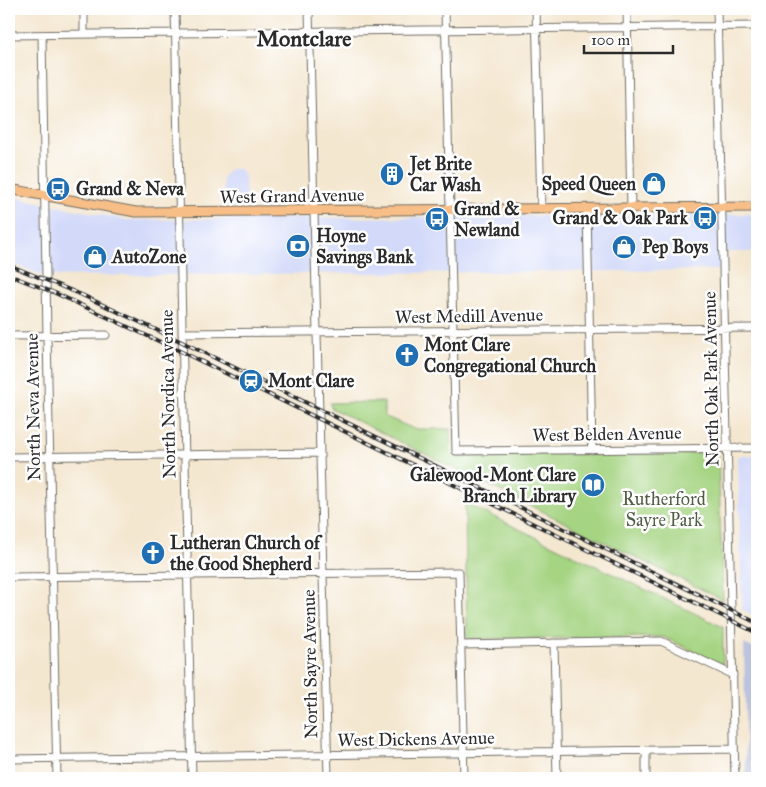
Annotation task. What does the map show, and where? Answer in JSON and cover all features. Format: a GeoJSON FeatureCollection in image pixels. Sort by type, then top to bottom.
{"type":"FeatureCollection","features":[{"type":"Feature","properties":{"kind":"main road","name":"West Grand Avenue"},"geometry":{"type":"LineString","coordinates":[[9,189],[136,212],[757,207]]}},
{"type":"Feature","properties":{"kind":"street"},"geometry":{"type":"LineString","coordinates":[[84,9],[84,34]]}},
{"type":"Feature","properties":{"kind":"street","name":"North Nordica Avenue"},"geometry":{"type":"LineString","coordinates":[[175,9],[192,778]]}},
{"type":"Feature","properties":{"kind":"street","name":"North Sayre Avenue"},"geometry":{"type":"LineString","coordinates":[[309,9],[328,778]]}},
{"type":"Feature","properties":{"kind":"street"},"geometry":{"type":"LineString","coordinates":[[446,9],[453,332]]}},
{"type":"Feature","properties":{"kind":"street"},"geometry":{"type":"LineString","coordinates":[[536,9],[541,209]]}},
{"type":"Feature","properties":{"kind":"street"},"geometry":{"type":"LineString","coordinates":[[627,9],[631,208]]}},
{"type":"Feature","properties":{"kind":"street","name":"North Oak Park Avenue"},"geometry":{"type":"LineString","coordinates":[[717,9],[735,778]]}},
{"type":"Feature","properties":{"kind":"street"},"geometry":{"type":"LineString","coordinates":[[9,36],[757,26]]}},
{"type":"Feature","properties":{"kind":"street","name":"North Neva Avenue"},"geometry":{"type":"LineString","coordinates":[[42,35],[57,778]]}},
{"type":"Feature","properties":{"kind":"street"},"geometry":{"type":"LineString","coordinates":[[587,209],[592,450]]}},
{"type":"Feature","properties":{"kind":"street","name":"West Medill Avenue"},"geometry":{"type":"LineString","coordinates":[[182,333],[757,328]]}},
{"type":"Feature","properties":{"kind":"street","name":"West Belden Avenue"},"geometry":{"type":"LineString","coordinates":[[453,332],[456,451],[757,448]]}},
{"type":"Feature","properties":{"kind":"street"},"geometry":{"type":"LineString","coordinates":[[9,336],[106,335]]}},
{"type":"Feature","properties":{"kind":"street"},"geometry":{"type":"LineString","coordinates":[[9,457],[320,453]]}},
{"type":"Feature","properties":{"kind":"street"},"geometry":{"type":"LineString","coordinates":[[9,577],[459,572],[464,778]]}},
{"type":"Feature","properties":{"kind":"street"},"geometry":{"type":"LineString","coordinates":[[461,644],[661,641],[733,675]]}},
{"type":"Feature","properties":{"kind":"street"},"geometry":{"type":"LineString","coordinates":[[554,643],[557,778]]}},
{"type":"Feature","properties":{"kind":"street","name":"West Dickens Avenue"},"geometry":{"type":"LineString","coordinates":[[9,759],[734,749]]}},
{"type":"Feature","properties":{"kind":"street"},"geometry":{"type":"LineString","coordinates":[[646,750],[646,778]]}},
{"type":"Feature","properties":{"kind":"shaded area"},"geometry":{"type":"Polygon","coordinates":[[[235,168],[240,170],[245,178],[246,205],[224,205],[223,178],[229,170],[235,168]]]}},
{"type":"Feature","properties":{"kind":"shaded area"},"geometry":{"type":"Polygon","coordinates":[[[9,196],[127,220],[757,214],[757,252],[726,252],[726,270],[44,276],[9,262],[9,196]]]}},
{"type":"Feature","properties":{"kind":"shaded area"},"geometry":{"type":"Polygon","coordinates":[[[738,456],[757,456],[757,617],[742,610],[738,456]]]}},
{"type":"Feature","properties":{"kind":"shaded area"},"geometry":{"type":"Polygon","coordinates":[[[744,644],[757,650],[757,778],[746,778],[744,644]]]}},
{"type":"Feature","properties":{"kind":"green space","name":"Rutherford Sayre Park"},"geometry":{"type":"Polygon","coordinates":[[[384,402],[384,416],[414,429],[451,429],[452,455],[718,453],[723,600],[331,408],[330,403],[384,402]]]}},
{"type":"Feature","properties":{"kind":"green space","name":"Rutherford Sayre Park"},"geometry":{"type":"Polygon","coordinates":[[[465,503],[723,627],[723,665],[663,637],[467,639],[465,503]]]}},
{"type":"Feature","properties":{"kind":"railway"},"geometry":{"type":"LineString","coordinates":[[9,265],[82,295],[182,342],[757,623]]}},
{"type":"Feature","properties":{"kind":"railway"},"geometry":{"type":"LineString","coordinates":[[9,275],[55,293],[182,352],[757,633]]}},
{"type":"Feature","properties":{"kind":"place","name":"Jet Brite Car Wash"},"geometry":{"type":"Point","coordinates":[392,174]}},
{"type":"Feature","properties":{"kind":"place","name":"Speed Queen"},"geometry":{"type":"Point","coordinates":[654,184]}},
{"type":"Feature","properties":{"kind":"place","name":"Grand & Neva"},"geometry":{"type":"Point","coordinates":[58,189]}},
{"type":"Feature","properties":{"kind":"place","name":"Grand & Oak Park"},"geometry":{"type":"Point","coordinates":[705,218]}},
{"type":"Feature","properties":{"kind":"place","name":"Grand & Newland"},"geometry":{"type":"Point","coordinates":[437,219]}},
{"type":"Feature","properties":{"kind":"place","name":"Hoyne Savings Bank"},"geometry":{"type":"Point","coordinates":[298,246]}},
{"type":"Feature","properties":{"kind":"place","name":"Pep Boys"},"geometry":{"type":"Point","coordinates":[624,247]}},
{"type":"Feature","properties":{"kind":"place","name":"AutoZone"},"geometry":{"type":"Point","coordinates":[95,257]}},
{"type":"Feature","properties":{"kind":"place","name":"Mont Clare Congregational Church"},"geometry":{"type":"Point","coordinates":[407,355]}},
{"type":"Feature","properties":{"kind":"place","name":"Mont Clare"},"geometry":{"type":"Point","coordinates":[251,381]}},
{"type":"Feature","properties":{"kind":"place","name":"Galewood-Mont Clare Branch Library"},"geometry":{"type":"Point","coordinates":[593,485]}},
{"type":"Feature","properties":{"kind":"place","name":"Lutheran Church of the Good Shepherd"},"geometry":{"type":"Point","coordinates":[153,553]}},
{"type":"Feature","properties":{"kind":"district","name":"Montclare"},"geometry":{"type":"Point","coordinates":[304,38]}}]}
